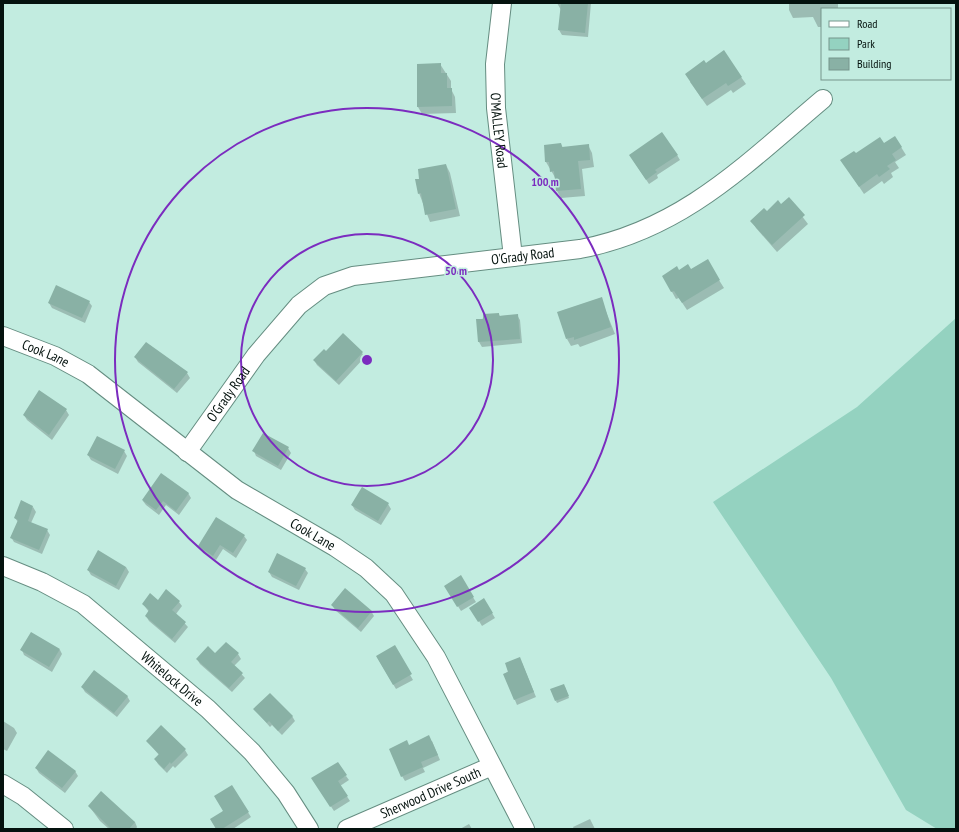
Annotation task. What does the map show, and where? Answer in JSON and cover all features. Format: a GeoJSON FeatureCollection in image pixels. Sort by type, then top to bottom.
{"type":"FeatureCollection","features":[{"type":"Feature","properties":{"kind":"street","name":"O'MALLEY Road"},"geometry":{"type":"LineString","coordinates":[[502,3],[495,64],[496,108],[513,257]]}},
{"type":"Feature","properties":{"kind":"street","name":"O'Grady Road"},"geometry":{"type":"LineString","coordinates":[[187,452],[256,356],[299,305],[319,289],[333,282],[353,276],[600,245],[637,234],[686,208],[721,184],[823,99]]}},
{"type":"Feature","properties":{"kind":"street","name":"Cook Lane"},"geometry":{"type":"LineString","coordinates":[[3,336],[55,356],[88,374],[237,490],[335,547],[366,568],[394,594],[436,657],[525,829]]}},
{"type":"Feature","properties":{"kind":"street","name":"Whitelock Drive"},"geometry":{"type":"LineString","coordinates":[[3,566],[42,582],[83,604],[208,709],[252,752],[286,794],[309,829]]}},
{"type":"Feature","properties":{"kind":"street","name":"Sherwood Drive South"},"geometry":{"type":"LineString","coordinates":[[347,829],[492,766]]}},
{"type":"Feature","properties":{"kind":"street"},"geometry":{"type":"LineString","coordinates":[[3,784],[23,796],[64,829]]}},
{"type":"Feature","properties":{"kind":"green space"},"geometry":{"type":"Polygon","coordinates":[[[956,318],[956,829],[937,829],[906,810],[831,678],[713,502],[857,407],[956,318]]]}},
{"type":"Feature","properties":{"kind":"building"},"geometry":{"type":"Polygon","coordinates":[[[561,3],[588,3],[585,33],[558,30],[561,3]]]}},
{"type":"Feature","properties":{"kind":"building"},"geometry":{"type":"Polygon","coordinates":[[[724,50],[742,77],[728,86],[726,83],[702,99],[685,74],[704,60],[706,63],[724,50]]]}},
{"type":"Feature","properties":{"kind":"building"},"geometry":{"type":"Polygon","coordinates":[[[441,63],[441,73],[447,73],[447,88],[452,88],[452,106],[417,107],[417,64],[441,63]]]}},
{"type":"Feature","properties":{"kind":"building"},"geometry":{"type":"Polygon","coordinates":[[[662,132],[678,155],[655,170],[657,172],[646,180],[629,155],[662,132]]]}},
{"type":"Feature","properties":{"kind":"building"},"geometry":{"type":"Polygon","coordinates":[[[895,136],[902,147],[892,154],[896,160],[887,166],[890,169],[879,177],[877,174],[859,187],[840,160],[854,151],[856,153],[880,137],[884,143],[895,136]]]}},
{"type":"Feature","properties":{"kind":"building"},"geometry":{"type":"Polygon","coordinates":[[[561,143],[562,147],[589,144],[590,160],[578,161],[581,189],[556,191],[554,171],[550,172],[549,162],[545,162],[544,145],[561,143]]]}},
{"type":"Feature","properties":{"kind":"building"},"geometry":{"type":"Polygon","coordinates":[[[446,164],[456,209],[425,215],[421,193],[418,194],[415,179],[419,179],[418,169],[446,164]]]}},
{"type":"Feature","properties":{"kind":"building"},"geometry":{"type":"Polygon","coordinates":[[[789,197],[805,215],[772,245],[750,221],[764,208],[767,211],[778,200],[781,204],[789,197]]]}},
{"type":"Feature","properties":{"kind":"building"},"geometry":{"type":"Polygon","coordinates":[[[708,259],[720,280],[682,303],[674,291],[671,292],[662,276],[677,266],[679,270],[688,264],[691,269],[708,259]]]}},
{"type":"Feature","properties":{"kind":"building"},"geometry":{"type":"Polygon","coordinates":[[[56,285],[90,301],[82,318],[48,303],[56,285]]]}},
{"type":"Feature","properties":{"kind":"building"},"geometry":{"type":"Polygon","coordinates":[[[602,297],[611,327],[574,340],[574,337],[566,339],[557,312],[602,297]]]}},
{"type":"Feature","properties":{"kind":"building"},"geometry":{"type":"Polygon","coordinates":[[[499,313],[499,316],[518,314],[520,339],[478,342],[476,319],[483,319],[483,314],[499,313]]]}},
{"type":"Feature","properties":{"kind":"building"},"geometry":{"type":"Polygon","coordinates":[[[343,333],[363,352],[336,381],[313,360],[324,349],[326,351],[343,333]]]}},
{"type":"Feature","properties":{"kind":"building"},"geometry":{"type":"Polygon","coordinates":[[[146,342],[188,372],[174,389],[134,357],[146,342]]]}},
{"type":"Feature","properties":{"kind":"building"},"geometry":{"type":"Polygon","coordinates":[[[39,390],[67,409],[49,435],[23,415],[39,390]]]}},
{"type":"Feature","properties":{"kind":"building"},"geometry":{"type":"Polygon","coordinates":[[[263,433],[289,447],[278,466],[252,451],[263,433]]]}},
{"type":"Feature","properties":{"kind":"building"},"geometry":{"type":"Polygon","coordinates":[[[97,436],[125,450],[115,469],[87,455],[97,436]]]}},
{"type":"Feature","properties":{"kind":"building"},"geometry":{"type":"Polygon","coordinates":[[[161,473],[189,493],[176,511],[163,501],[156,510],[142,500],[161,473]]]}},
{"type":"Feature","properties":{"kind":"building"},"geometry":{"type":"Polygon","coordinates":[[[362,487],[389,503],[378,521],[351,505],[362,487]]]}},
{"type":"Feature","properties":{"kind":"building"},"geometry":{"type":"Polygon","coordinates":[[[21,500],[33,506],[28,521],[48,529],[39,550],[10,538],[18,520],[14,518],[21,500]]]}},
{"type":"Feature","properties":{"kind":"building"},"geometry":{"type":"Polygon","coordinates":[[[216,517],[245,535],[233,553],[220,545],[213,556],[198,546],[216,517]]]}},
{"type":"Feature","properties":{"kind":"building"},"geometry":{"type":"Polygon","coordinates":[[[98,550],[126,567],[116,586],[87,570],[98,550]]]}},
{"type":"Feature","properties":{"kind":"building"},"geometry":{"type":"Polygon","coordinates":[[[277,553],[306,568],[296,586],[268,572],[277,553]]]}},
{"type":"Feature","properties":{"kind":"building"},"geometry":{"type":"Polygon","coordinates":[[[461,575],[474,597],[457,607],[444,586],[461,575]]]}},
{"type":"Feature","properties":{"kind":"building"},"geometry":{"type":"Polygon","coordinates":[[[345,588],[372,611],[358,628],[331,605],[345,588]]]}},
{"type":"Feature","properties":{"kind":"building"},"geometry":{"type":"Polygon","coordinates":[[[166,589],[180,601],[172,610],[186,622],[172,639],[145,616],[149,610],[142,604],[150,593],[158,600],[166,589]]]}},
{"type":"Feature","properties":{"kind":"building"},"geometry":{"type":"Polygon","coordinates":[[[484,598],[493,613],[478,622],[469,608],[484,598]]]}},
{"type":"Feature","properties":{"kind":"building"},"geometry":{"type":"Polygon","coordinates":[[[31,632],[60,649],[49,667],[20,650],[31,632]]]}},
{"type":"Feature","properties":{"kind":"building"},"geometry":{"type":"Polygon","coordinates":[[[226,642],[239,653],[231,662],[243,673],[229,688],[196,659],[208,646],[215,653],[226,642]]]}},
{"type":"Feature","properties":{"kind":"building"},"geometry":{"type":"Polygon","coordinates":[[[395,645],[412,674],[393,685],[376,656],[395,645]]]}},
{"type":"Feature","properties":{"kind":"building"},"geometry":{"type":"Polygon","coordinates":[[[520,657],[534,692],[514,700],[503,674],[508,672],[505,663],[520,657]]]}},
{"type":"Feature","properties":{"kind":"building"},"geometry":{"type":"Polygon","coordinates":[[[94,670],[128,696],[114,713],[81,687],[94,670]]]}},
{"type":"Feature","properties":{"kind":"building"},"geometry":{"type":"Polygon","coordinates":[[[564,684],[569,696],[555,701],[550,689],[564,684]]]}},
{"type":"Feature","properties":{"kind":"building"},"geometry":{"type":"Polygon","coordinates":[[[270,693],[293,716],[278,731],[269,721],[267,723],[253,709],[270,693]]]}},
{"type":"Feature","properties":{"kind":"building"},"geometry":{"type":"Polygon","coordinates":[[[161,725],[186,749],[164,769],[154,759],[159,754],[146,741],[161,725]]]}},
{"type":"Feature","properties":{"kind":"building"},"geometry":{"type":"Polygon","coordinates":[[[429,735],[438,755],[421,762],[423,767],[401,777],[389,749],[407,740],[409,745],[429,735]]]}},
{"type":"Feature","properties":{"kind":"building"},"geometry":{"type":"Polygon","coordinates":[[[48,750],[76,771],[62,788],[35,768],[48,750]]]}},
{"type":"Feature","properties":{"kind":"building"},"geometry":{"type":"Polygon","coordinates":[[[338,762],[347,775],[338,781],[348,796],[330,807],[311,778],[338,762]]]}},
{"type":"Feature","properties":{"kind":"building"},"geometry":{"type":"Polygon","coordinates":[[[232,785],[249,812],[222,829],[216,829],[210,819],[223,811],[214,796],[232,785]]]}},
{"type":"Feature","properties":{"kind":"building"},"geometry":{"type":"Polygon","coordinates":[[[101,791],[135,822],[129,829],[111,829],[88,806],[101,791]]]}}]}
